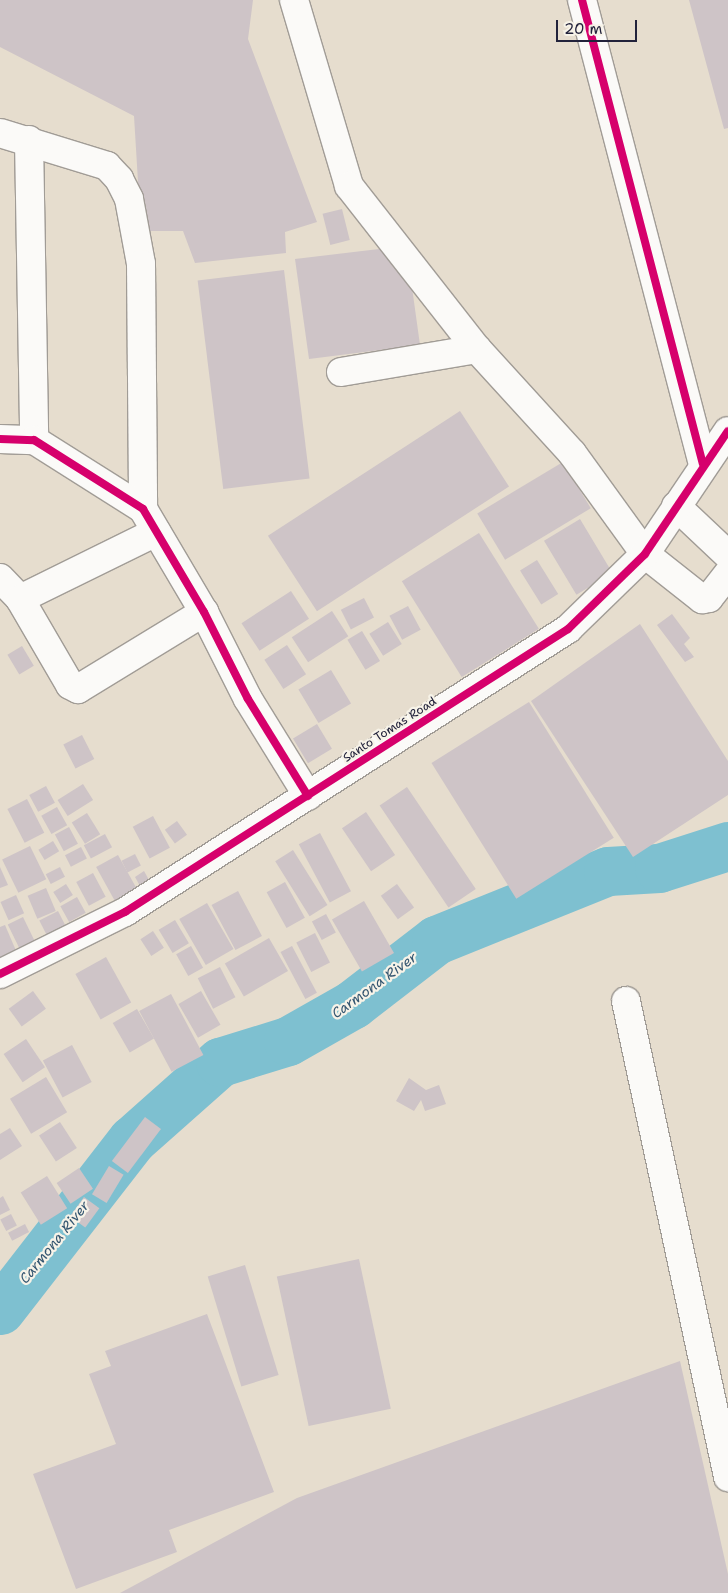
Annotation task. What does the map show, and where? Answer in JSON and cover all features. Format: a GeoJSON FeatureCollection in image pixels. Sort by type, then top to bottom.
{"type":"FeatureCollection","features":[{"type":"Feature","properties":{"kind":"street"},"geometry":{"type":"LineString","coordinates":[[294,0],[349,186],[477,349],[572,453],[645,554],[702,599],[709,598],[728,574]]}},
{"type":"Feature","properties":{"kind":"street"},"geometry":{"type":"LineString","coordinates":[[582,0],[703,463]]}},
{"type":"Feature","properties":{"kind":"street"},"geometry":{"type":"LineString","coordinates":[[0,133],[29,140],[107,166],[119,178],[128,199],[141,264],[149,521]]}},
{"type":"Feature","properties":{"kind":"street"},"geometry":{"type":"LineString","coordinates":[[29,140],[34,440]]}},
{"type":"Feature","properties":{"kind":"street"},"geometry":{"type":"LineString","coordinates":[[341,372],[477,349]]}},
{"type":"Feature","properties":{"kind":"street","name":"Santo Tomas Road"},"geometry":{"type":"LineString","coordinates":[[0,974],[125,912],[568,629],[645,554],[703,463],[728,431]]}},
{"type":"Feature","properties":{"kind":"street"},"geometry":{"type":"LineString","coordinates":[[0,439],[34,440],[149,521],[204,612],[248,699],[308,796]]}},
{"type":"Feature","properties":{"kind":"street"},"geometry":{"type":"LineString","coordinates":[[676,506],[728,556]]}},
{"type":"Feature","properties":{"kind":"street"},"geometry":{"type":"LineString","coordinates":[[20,599],[149,521]]}},
{"type":"Feature","properties":{"kind":"street"},"geometry":{"type":"LineString","coordinates":[[0,578],[20,599],[70,685],[78,689],[204,612]]}},
{"type":"Feature","properties":{"kind":"street"},"geometry":{"type":"LineString","coordinates":[[626,1001],[728,1477]]}},
{"type":"Feature","properties":{"kind":"building"},"geometry":{"type":"Polygon","coordinates":[[[0,0],[253,0],[248,39],[317,222],[285,232],[286,253],[195,263],[183,231],[141,231],[134,116],[0,47],[0,0]]]}},
{"type":"Feature","properties":{"kind":"building"},"geometry":{"type":"Polygon","coordinates":[[[689,0],[728,0],[728,128],[724,129],[689,0]]]}},
{"type":"Feature","properties":{"kind":"building"},"geometry":{"type":"Polygon","coordinates":[[[342,209],[350,240],[330,245],[323,214],[342,209]]]}},
{"type":"Feature","properties":{"kind":"building"},"geometry":{"type":"Polygon","coordinates":[[[379,249],[410,273],[420,345],[309,359],[295,259],[379,249]]]}},
{"type":"Feature","properties":{"kind":"building"},"geometry":{"type":"Polygon","coordinates":[[[284,270],[310,478],[223,489],[198,281],[284,270]]]}},
{"type":"Feature","properties":{"kind":"building"},"geometry":{"type":"Polygon","coordinates":[[[460,411],[509,486],[317,611],[268,536],[460,411]]]}},
{"type":"Feature","properties":{"kind":"building"},"geometry":{"type":"Polygon","coordinates":[[[563,462],[591,508],[505,560],[477,514],[563,462]]]}},
{"type":"Feature","properties":{"kind":"building"},"geometry":{"type":"Polygon","coordinates":[[[580,519],[612,573],[576,595],[544,541],[580,519]]]}},
{"type":"Feature","properties":{"kind":"building"},"geometry":{"type":"Polygon","coordinates":[[[479,533],[539,629],[462,677],[402,581],[479,533]]]}},
{"type":"Feature","properties":{"kind":"building"},"geometry":{"type":"Polygon","coordinates":[[[537,560],[558,594],[541,605],[520,571],[537,560]]]}},
{"type":"Feature","properties":{"kind":"building"},"geometry":{"type":"Polygon","coordinates":[[[291,591],[309,619],[259,651],[242,623],[291,591]]]}},
{"type":"Feature","properties":{"kind":"building"},"geometry":{"type":"Polygon","coordinates":[[[364,598],[374,618],[351,629],[341,610],[364,598]]]}},
{"type":"Feature","properties":{"kind":"building"},"geometry":{"type":"Polygon","coordinates":[[[408,606],[421,630],[402,640],[389,616],[408,606]]]}},
{"type":"Feature","properties":{"kind":"building"},"geometry":{"type":"Polygon","coordinates":[[[332,611],[348,636],[308,662],[292,637],[332,611]]]}},
{"type":"Feature","properties":{"kind":"building"},"geometry":{"type":"Polygon","coordinates":[[[672,614],[690,638],[684,644],[694,657],[685,662],[657,625],[672,614]]]}},
{"type":"Feature","properties":{"kind":"building"},"geometry":{"type":"Polygon","coordinates":[[[388,622],[402,644],[383,656],[369,634],[388,622]]]}},
{"type":"Feature","properties":{"kind":"building"},"geometry":{"type":"Polygon","coordinates":[[[640,624],[728,761],[728,795],[633,857],[531,701],[640,624]]]}},
{"type":"Feature","properties":{"kind":"building"},"geometry":{"type":"Polygon","coordinates":[[[362,631],[380,661],[365,670],[347,640],[362,631]]]}},
{"type":"Feature","properties":{"kind":"building"},"geometry":{"type":"Polygon","coordinates":[[[287,645],[306,674],[283,689],[264,660],[287,645]]]}},
{"type":"Feature","properties":{"kind":"building"},"geometry":{"type":"Polygon","coordinates":[[[22,646],[34,666],[19,674],[7,655],[22,646]]]}},
{"type":"Feature","properties":{"kind":"building"},"geometry":{"type":"Polygon","coordinates":[[[331,670],[351,703],[319,723],[298,690],[331,670]]]}},
{"type":"Feature","properties":{"kind":"building"},"geometry":{"type":"Polygon","coordinates":[[[529,702],[614,838],[516,899],[431,763],[529,702]]]}},
{"type":"Feature","properties":{"kind":"building"},"geometry":{"type":"Polygon","coordinates":[[[317,724],[332,749],[308,763],[293,738],[317,724]]]}},
{"type":"Feature","properties":{"kind":"building"},"geometry":{"type":"Polygon","coordinates":[[[82,735],[94,759],[76,769],[63,745],[82,735]]]}},
{"type":"Feature","properties":{"kind":"building"},"geometry":{"type":"Polygon","coordinates":[[[83,784],[93,800],[68,816],[58,800],[83,784]]]}},
{"type":"Feature","properties":{"kind":"building"},"geometry":{"type":"Polygon","coordinates":[[[46,786],[55,803],[38,812],[29,795],[46,786]]]}},
{"type":"Feature","properties":{"kind":"building"},"geometry":{"type":"Polygon","coordinates":[[[407,787],[476,889],[448,907],[380,805],[407,787]]]}},
{"type":"Feature","properties":{"kind":"building"},"geometry":{"type":"Polygon","coordinates":[[[27,799],[44,833],[25,843],[7,809],[27,799]]]}},
{"type":"Feature","properties":{"kind":"building"},"geometry":{"type":"Polygon","coordinates":[[[57,807],[67,825],[51,834],[41,816],[57,807]]]}},
{"type":"Feature","properties":{"kind":"building"},"geometry":{"type":"Polygon","coordinates":[[[366,812],[395,855],[371,871],[342,828],[366,812]]]}},
{"type":"Feature","properties":{"kind":"building"},"geometry":{"type":"Polygon","coordinates":[[[87,813],[100,834],[85,844],[72,823],[87,813]]]}},
{"type":"Feature","properties":{"kind":"building"},"geometry":{"type":"Polygon","coordinates":[[[153,816],[170,848],[150,859],[133,827],[153,816]]]}},
{"type":"Feature","properties":{"kind":"building"},"geometry":{"type":"Polygon","coordinates":[[[177,821],[187,835],[175,844],[165,830],[177,821]]]}},
{"type":"Feature","properties":{"kind":"building"},"geometry":{"type":"Polygon","coordinates":[[[69,827],[78,844],[64,851],[55,835],[69,827]]]}},
{"type":"Feature","properties":{"kind":"building"},"geometry":{"type":"Polygon","coordinates":[[[320,833],[351,891],[330,903],[299,844],[320,833]]]}},
{"type":"Feature","properties":{"kind":"building"},"geometry":{"type":"Polygon","coordinates":[[[105,834],[112,847],[91,859],[84,845],[105,834]]]}},
{"type":"Feature","properties":{"kind":"building"},"geometry":{"type":"Polygon","coordinates":[[[53,841],[59,851],[45,860],[38,850],[53,841]]]}},
{"type":"Feature","properties":{"kind":"building"},"geometry":{"type":"Polygon","coordinates":[[[30,846],[46,879],[18,893],[2,860],[30,846]]]}},
{"type":"Feature","properties":{"kind":"building"},"geometry":{"type":"Polygon","coordinates":[[[81,847],[87,859],[71,867],[65,855],[81,847]]]}},
{"type":"Feature","properties":{"kind":"building"},"geometry":{"type":"Polygon","coordinates":[[[293,850],[327,905],[310,916],[275,861],[293,850]]]}},
{"type":"Feature","properties":{"kind":"building"},"geometry":{"type":"Polygon","coordinates":[[[135,854],[141,866],[128,872],[122,861],[135,854]]]}},
{"type":"Feature","properties":{"kind":"building"},"geometry":{"type":"Polygon","coordinates":[[[118,855],[138,891],[116,903],[96,867],[118,855]]]}},
{"type":"Feature","properties":{"kind":"building"},"geometry":{"type":"Polygon","coordinates":[[[0,867],[8,885],[0,888],[0,867]]]}},
{"type":"Feature","properties":{"kind":"building"},"geometry":{"type":"Polygon","coordinates":[[[60,867],[65,877],[51,884],[46,874],[60,867]]]}},
{"type":"Feature","properties":{"kind":"building"},"geometry":{"type":"Polygon","coordinates":[[[144,871],[149,880],[140,886],[135,877],[144,871]]]}},
{"type":"Feature","properties":{"kind":"building"},"geometry":{"type":"Polygon","coordinates":[[[93,873],[106,897],[89,906],[76,882],[93,873]]]}},
{"type":"Feature","properties":{"kind":"building"},"geometry":{"type":"Polygon","coordinates":[[[285,882],[305,918],[287,928],[267,892],[285,882]]]}},
{"type":"Feature","properties":{"kind":"building"},"geometry":{"type":"Polygon","coordinates":[[[66,884],[73,895],[60,903],[53,892],[66,884]]]}},
{"type":"Feature","properties":{"kind":"building"},"geometry":{"type":"Polygon","coordinates":[[[397,884],[414,907],[398,919],[381,896],[397,884]]]}},
{"type":"Feature","properties":{"kind":"building"},"geometry":{"type":"Polygon","coordinates":[[[46,888],[56,911],[37,919],[28,896],[46,888]]]}},
{"type":"Feature","properties":{"kind":"building"},"geometry":{"type":"Polygon","coordinates":[[[238,891],[262,936],[235,950],[212,905],[238,891]]]}},
{"type":"Feature","properties":{"kind":"building"},"geometry":{"type":"Polygon","coordinates":[[[16,895],[24,913],[9,920],[0,902],[16,895]]]}},
{"type":"Feature","properties":{"kind":"building"},"geometry":{"type":"Polygon","coordinates":[[[77,897],[86,913],[69,922],[60,906],[77,897]]]}},
{"type":"Feature","properties":{"kind":"building"},"geometry":{"type":"Polygon","coordinates":[[[364,901],[394,953],[362,971],[332,920],[364,901]]]}},
{"type":"Feature","properties":{"kind":"building"},"geometry":{"type":"Polygon","coordinates":[[[207,903],[234,949],[206,965],[179,919],[207,903]]]}},
{"type":"Feature","properties":{"kind":"building"},"geometry":{"type":"Polygon","coordinates":[[[58,911],[67,929],[48,938],[39,921],[58,911]]]}},
{"type":"Feature","properties":{"kind":"building"},"geometry":{"type":"Polygon","coordinates":[[[326,914],[336,933],[322,940],[312,922],[326,914]]]}},
{"type":"Feature","properties":{"kind":"building"},"geometry":{"type":"Polygon","coordinates":[[[23,917],[35,942],[20,950],[8,924],[23,917]]]}},
{"type":"Feature","properties":{"kind":"building"},"geometry":{"type":"Polygon","coordinates":[[[175,920],[189,943],[173,953],[159,930],[175,920]]]}},
{"type":"Feature","properties":{"kind":"building"},"geometry":{"type":"Polygon","coordinates":[[[5,925],[17,953],[0,961],[0,927],[5,925]]]}},
{"type":"Feature","properties":{"kind":"building"},"geometry":{"type":"Polygon","coordinates":[[[153,931],[164,948],[151,956],[140,939],[153,931]]]}},
{"type":"Feature","properties":{"kind":"building"},"geometry":{"type":"Polygon","coordinates":[[[315,933],[330,962],[311,972],[296,943],[315,933]]]}},
{"type":"Feature","properties":{"kind":"building"},"geometry":{"type":"Polygon","coordinates":[[[269,938],[288,971],[244,996],[225,964],[269,938]]]}},
{"type":"Feature","properties":{"kind":"building"},"geometry":{"type":"Polygon","coordinates":[[[191,946],[203,968],[188,976],[176,954],[191,946]]]}},
{"type":"Feature","properties":{"kind":"building"},"geometry":{"type":"Polygon","coordinates":[[[292,946],[317,993],[305,999],[281,952],[292,946]]]}},
{"type":"Feature","properties":{"kind":"building"},"geometry":{"type":"Polygon","coordinates":[[[106,957],[131,1002],[101,1019],[75,974],[106,957]]]}},
{"type":"Feature","properties":{"kind":"building"},"geometry":{"type":"Polygon","coordinates":[[[220,967],[235,997],[213,1009],[198,978],[220,967]]]}},
{"type":"Feature","properties":{"kind":"building"},"geometry":{"type":"Polygon","coordinates":[[[33,991],[46,1009],[22,1026],[9,1009],[33,991]]]}},
{"type":"Feature","properties":{"kind":"building"},"geometry":{"type":"Polygon","coordinates":[[[201,991],[220,1025],[198,1038],[178,1004],[201,991]]]}},
{"type":"Feature","properties":{"kind":"building"},"geometry":{"type":"Polygon","coordinates":[[[171,994],[203,1055],[172,1072],[139,1011],[171,994]]]}},
{"type":"Feature","properties":{"kind":"building"},"geometry":{"type":"Polygon","coordinates":[[[137,1009],[154,1038],[130,1052],[113,1023],[137,1009]]]}},
{"type":"Feature","properties":{"kind":"building"},"geometry":{"type":"Polygon","coordinates":[[[26,1039],[45,1067],[23,1082],[4,1054],[26,1039]]]}},
{"type":"Feature","properties":{"kind":"building"},"geometry":{"type":"Polygon","coordinates":[[[72,1045],[92,1082],[63,1098],[43,1060],[72,1045]]]}},
{"type":"Feature","properties":{"kind":"building"},"geometry":{"type":"Polygon","coordinates":[[[46,1077],[67,1112],[31,1134],[10,1099],[46,1077]]]}},
{"type":"Feature","properties":{"kind":"building"},"geometry":{"type":"Polygon","coordinates":[[[409,1078],[426,1090],[439,1085],[446,1104],[425,1111],[421,1100],[414,1111],[396,1101],[409,1078]]]}},
{"type":"Feature","properties":{"kind":"building"},"geometry":{"type":"Polygon","coordinates":[[[145,1117],[161,1129],[128,1173],[112,1161],[145,1117]]]}},
{"type":"Feature","properties":{"kind":"building"},"geometry":{"type":"Polygon","coordinates":[[[60,1122],[77,1148],[56,1162],[39,1136],[60,1122]]]}},
{"type":"Feature","properties":{"kind":"building"},"geometry":{"type":"Polygon","coordinates":[[[10,1128],[22,1146],[0,1160],[0,1134],[10,1128]]]}},
{"type":"Feature","properties":{"kind":"building"},"geometry":{"type":"Polygon","coordinates":[[[109,1166],[124,1175],[107,1203],[92,1194],[109,1166]]]}},
{"type":"Feature","properties":{"kind":"building"},"geometry":{"type":"Polygon","coordinates":[[[79,1168],[93,1189],[71,1204],[57,1183],[79,1168]]]}},
{"type":"Feature","properties":{"kind":"building"},"geometry":{"type":"Polygon","coordinates":[[[47,1176],[67,1208],[41,1225],[21,1192],[47,1176]]]}},
{"type":"Feature","properties":{"kind":"building"},"geometry":{"type":"Polygon","coordinates":[[[3,1196],[10,1210],[0,1215],[0,1198],[3,1196]]]}},
{"type":"Feature","properties":{"kind":"building"},"geometry":{"type":"Polygon","coordinates":[[[84,1197],[99,1208],[85,1228],[70,1216],[84,1197]]]}},
{"type":"Feature","properties":{"kind":"building"},"geometry":{"type":"Polygon","coordinates":[[[11,1214],[17,1226],[6,1231],[0,1219],[11,1214]]]}},
{"type":"Feature","properties":{"kind":"building"},"geometry":{"type":"Polygon","coordinates":[[[25,1224],[29,1232],[12,1241],[8,1233],[25,1224]]]}},
{"type":"Feature","properties":{"kind":"building"},"geometry":{"type":"Polygon","coordinates":[[[359,1259],[391,1409],[309,1426],[277,1276],[359,1259]]]}},
{"type":"Feature","properties":{"kind":"building"},"geometry":{"type":"Polygon","coordinates":[[[245,1265],[279,1375],[241,1386],[208,1276],[245,1265]]]}},
{"type":"Feature","properties":{"kind":"building"},"geometry":{"type":"Polygon","coordinates":[[[207,1314],[274,1492],[169,1530],[177,1552],[76,1589],[33,1474],[116,1444],[89,1374],[111,1366],[105,1351],[207,1314]]]}},
{"type":"Feature","properties":{"kind":"building"},"geometry":{"type":"Polygon","coordinates":[[[680,1361],[728,1574],[728,1593],[120,1593],[297,1498],[680,1361]]]}},
{"type":"Feature","properties":{"kind":"waterway","name":"Carmona River"},"geometry":{"type":"LineString","coordinates":[[0,1310],[132,1140],[220,1062],[288,1041],[353,1004],[436,940],[608,871],[659,868],[728,846]]}},
{"type":"Feature","properties":{"kind":"cycle path"},"geometry":{"type":"LineString","coordinates":[[582,0],[703,463]]}},
{"type":"Feature","properties":{"kind":"cycle path"},"geometry":{"type":"LineString","coordinates":[[0,974],[125,912],[568,629],[645,554],[728,431]]}},
{"type":"Feature","properties":{"kind":"cycle path"},"geometry":{"type":"LineString","coordinates":[[0,439],[34,440],[143,509],[204,612],[248,699],[308,796]]}}]}
